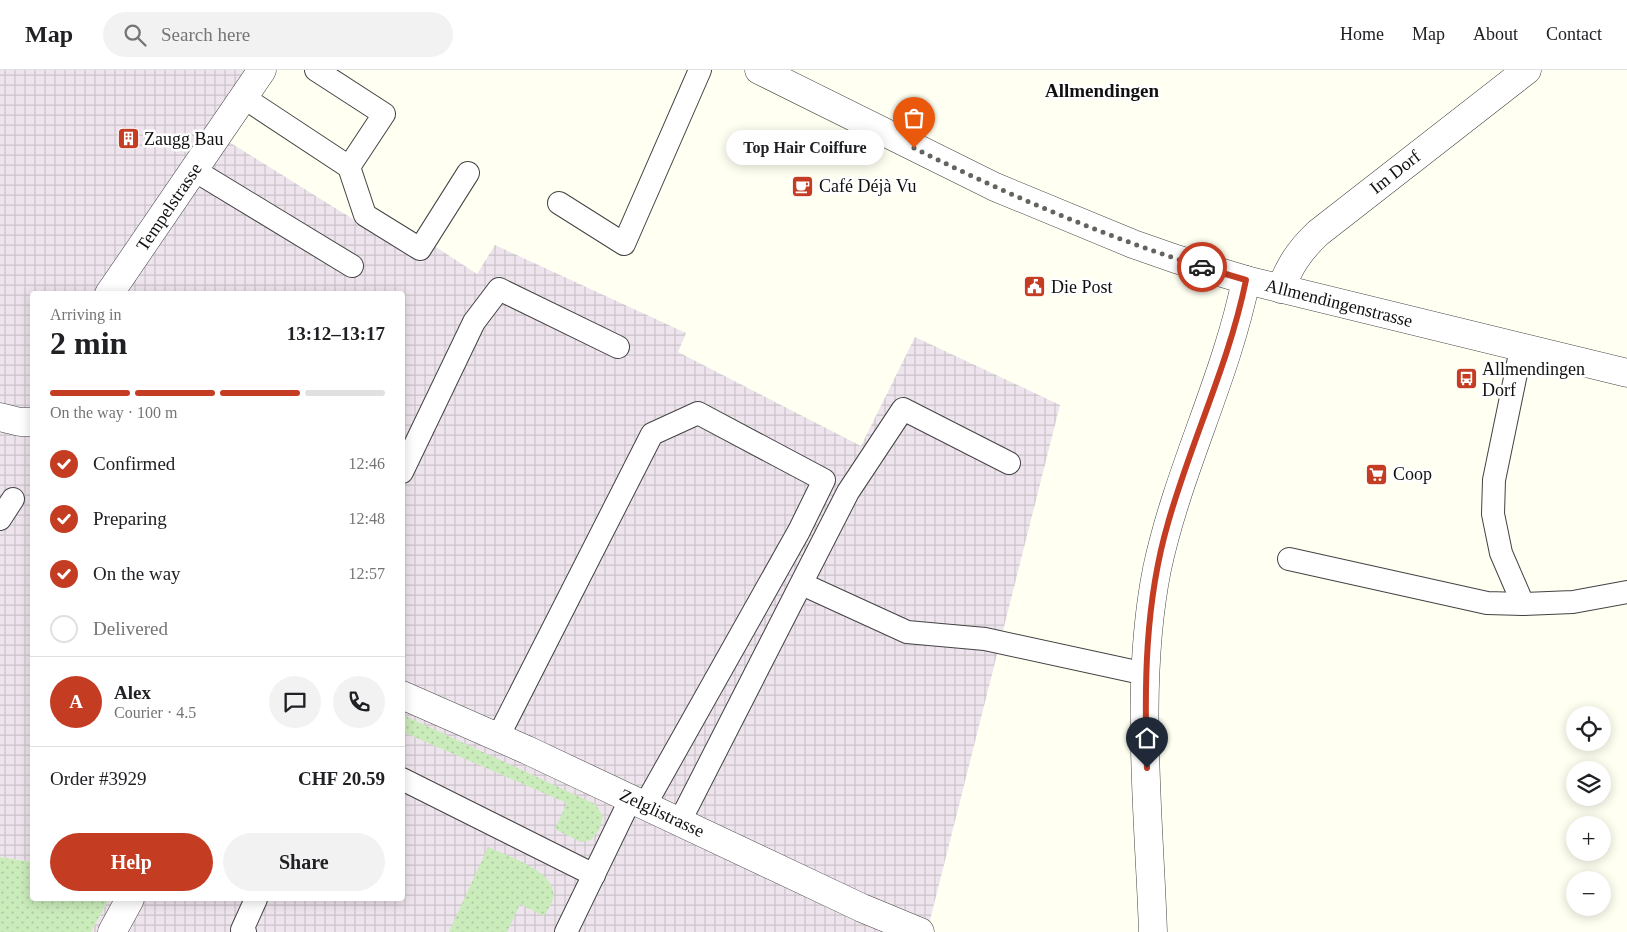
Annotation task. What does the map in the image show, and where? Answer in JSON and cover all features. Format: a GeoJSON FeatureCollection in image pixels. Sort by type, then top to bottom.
{"type":"FeatureCollection","features":[{"type":"Feature","properties":{"kind":"street","name":"Tempelstrasse"},"geometry":{"type":"LineString","coordinates":[[111,291],[262,70]]}},
{"type":"Feature","properties":{"kind":"street","name":"Allmendingenstrasse"},"geometry":{"type":"LineString","coordinates":[[760,70],[995,187],[1133,244],[1246,280],[1346,303],[1521,349],[1627,372]]}},
{"type":"Feature","properties":{"kind":"street","name":"Im Dorf"},"geometry":{"type":"LineString","coordinates":[[1281,289],[1289,268],[1298,254],[1318,233],[1527,70]]}},
{"type":"Feature","properties":{"kind":"street"},"geometry":{"type":"LineString","coordinates":[[1154,932],[1146,732],[1146,674],[1151,612],[1168,523],[1237,319],[1246,280]]}},
{"type":"Feature","properties":{"kind":"street"},"geometry":{"type":"LineString","coordinates":[[0,417],[20,422],[30,422]]}},
{"type":"Feature","properties":{"kind":"street","name":"Zelglistrasse"},"geometry":{"type":"LineString","coordinates":[[405,696],[680,821],[862,908],[920,932]]}},
{"type":"Feature","properties":{"kind":"street"},"geometry":{"type":"LineString","coordinates":[[112,932],[129,901]]}},
{"type":"Feature","properties":{"kind":"lane"},"geometry":{"type":"LineString","coordinates":[[316,70],[384,114],[350,168]]}},
{"type":"Feature","properties":{"kind":"lane"},"geometry":{"type":"LineString","coordinates":[[559,203],[624,244],[700,70]]}},
{"type":"Feature","properties":{"kind":"lane"},"geometry":{"type":"LineString","coordinates":[[243,98],[350,168],[365,215],[420,249],[468,172]]}},
{"type":"Feature","properties":{"kind":"lane"},"geometry":{"type":"LineString","coordinates":[[194,170],[352,266]]}},
{"type":"Feature","properties":{"kind":"lane"},"geometry":{"type":"LineString","coordinates":[[405,466],[474,322],[500,289],[618,347]]}},
{"type":"Feature","properties":{"kind":"lane"},"geometry":{"type":"LineString","coordinates":[[1521,349],[1494,480],[1493,514],[1501,553],[1523,604]]}},
{"type":"Feature","properties":{"kind":"lane"},"geometry":{"type":"LineString","coordinates":[[680,821],[848,492],[903,409],[1009,463]]}},
{"type":"Feature","properties":{"kind":"lane"},"geometry":{"type":"LineString","coordinates":[[498,737],[652,434],[698,413],[824,480],[800,531],[594,874],[566,932]]}},
{"type":"Feature","properties":{"kind":"lane"},"geometry":{"type":"LineString","coordinates":[[0,519],[13,500]]}},
{"type":"Feature","properties":{"kind":"lane"},"geometry":{"type":"LineString","coordinates":[[1289,559],[1487,603],[1573,602],[1627,592]]}},
{"type":"Feature","properties":{"kind":"lane"},"geometry":{"type":"LineString","coordinates":[[802,584],[907,632],[985,639],[1146,674]]}},
{"type":"Feature","properties":{"kind":"lane"},"geometry":{"type":"LineString","coordinates":[[405,780],[594,874]]}},
{"type":"Feature","properties":{"kind":"lane"},"geometry":{"type":"LineString","coordinates":[[245,932],[242,930],[255,901]]}},
{"type":"Feature","properties":{"kind":"shaded area"},"geometry":{"type":"Polygon","coordinates":[[[0,70],[262,70],[218,135],[422,262],[433,245],[477,274],[495,245],[686,333],[678,352],[861,446],[915,337],[1060,405],[927,932],[91,932],[108,901],[405,901],[405,291],[30,291],[30,862],[0,857],[0,70]]]}},
{"type":"Feature","properties":{"kind":"green space"},"geometry":{"type":"Polygon","coordinates":[[[405,716],[595,804],[603,816],[599,830],[591,840],[581,842],[555,829],[567,803],[405,733],[405,716]]]}},
{"type":"Feature","properties":{"kind":"green space"},"geometry":{"type":"Polygon","coordinates":[[[488,847],[518,860],[539,872],[552,888],[552,902],[544,916],[520,904],[507,932],[449,932],[488,847]]]}},
{"type":"Feature","properties":{"kind":"green space"},"geometry":{"type":"Polygon","coordinates":[[[0,857],[30,862],[30,901],[108,901],[91,932],[0,932],[0,857]]]}},
{"type":"Feature","properties":{"kind":"way so far"},"geometry":{"type":"LineString","coordinates":[[914,148],[949,166],[1043,207],[1133,244],[1202,267]]}},
{"type":"Feature","properties":{"kind":"place","name":"Zaugg Bau"},"geometry":{"type":"Point","coordinates":[128,139]}},
{"type":"Feature","properties":{"kind":"place","name":"Top Hair Coiffure"},"geometry":{"type":"Point","coordinates":[914,148]}},
{"type":"Feature","properties":{"kind":"place","name":"Café Déjà Vu"},"geometry":{"type":"Point","coordinates":[803,186]}},
{"type":"Feature","properties":{"kind":"place","name":"Die Post"},"geometry":{"type":"Point","coordinates":[1035,287]}},
{"type":"Feature","properties":{"kind":"place","name":"Allmendingen Dorf"},"geometry":{"type":"Point","coordinates":[1466,379]}},
{"type":"Feature","properties":{"kind":"place","name":"Coop"},"geometry":{"type":"Point","coordinates":[1377,474]}},
{"type":"Feature","properties":{"kind":"district","name":"Allmendingen"},"geometry":{"type":"Point","coordinates":[1102,90]}},
{"type":"Feature","properties":{"kind":"route"},"geometry":{"type":"LineString","coordinates":[[1147,768],[1146,667],[1157,571],[1168,523],[1237,319],[1246,280],[1202,267]]}}]}
